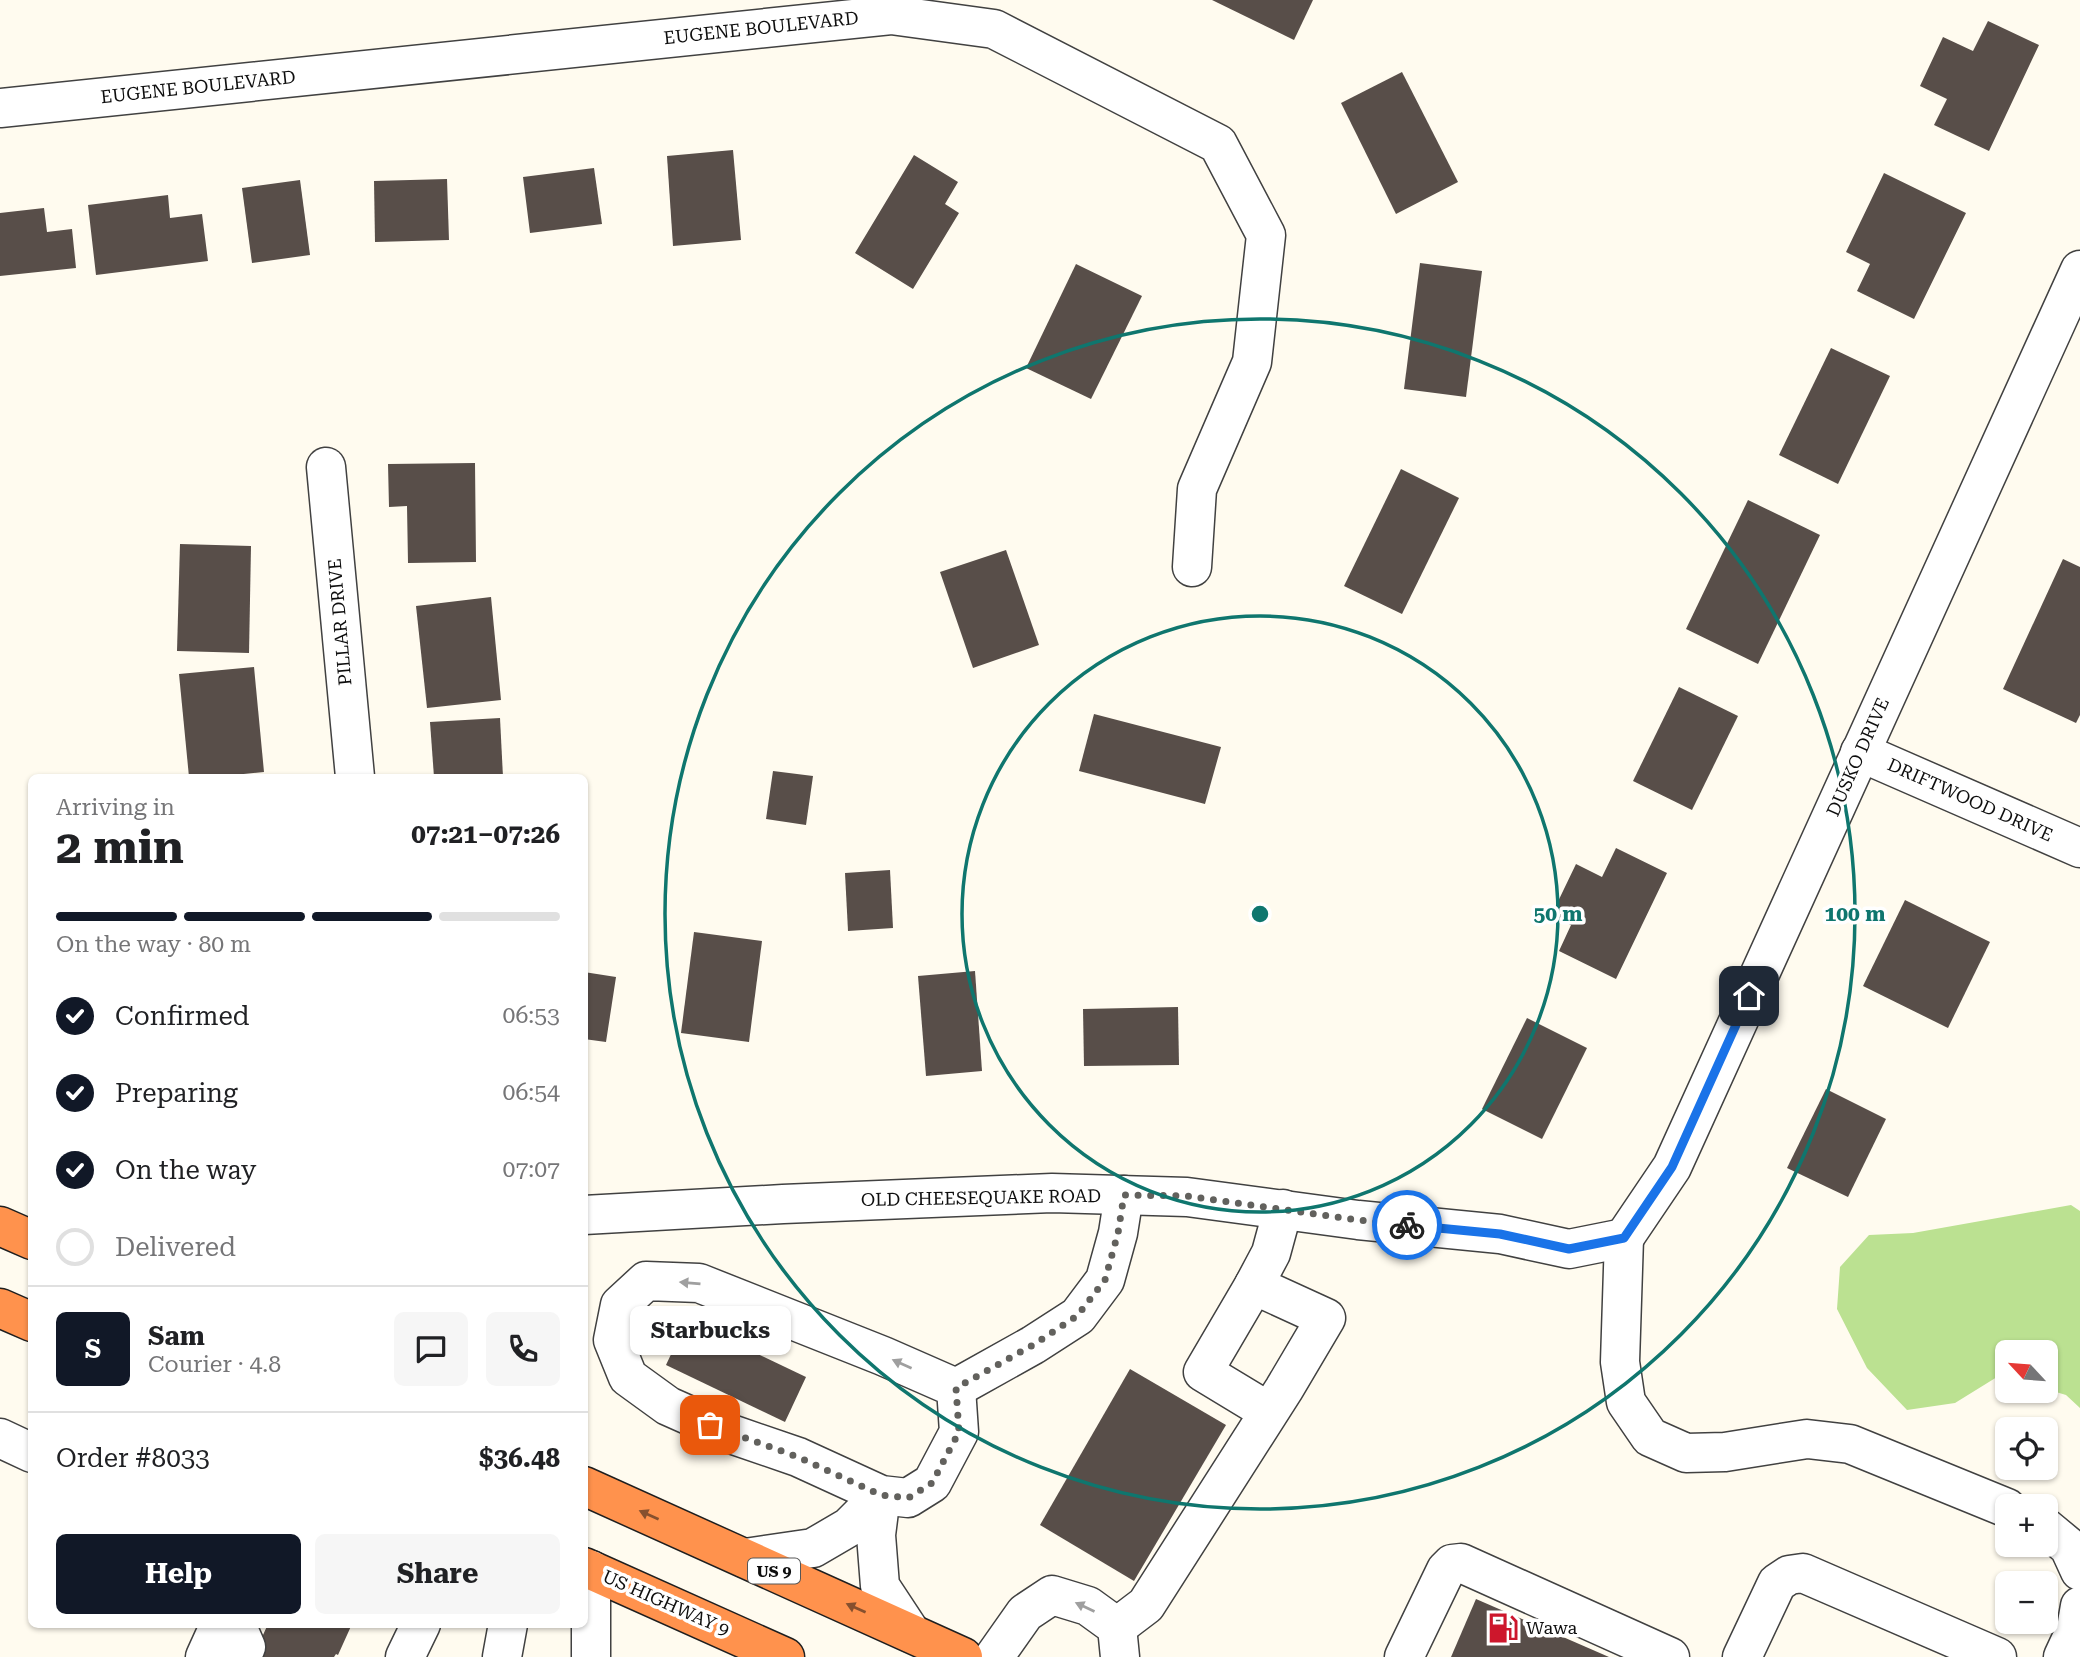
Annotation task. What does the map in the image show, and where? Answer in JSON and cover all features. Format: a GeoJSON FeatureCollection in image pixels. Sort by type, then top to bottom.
{"type":"FeatureCollection","features":[{"type":"Feature","properties":{"kind":"highway"},"geometry":{"type":"LineString","coordinates":[[0,1226],[28,1238]]}},
{"type":"Feature","properties":{"kind":"highway"},"geometry":{"type":"LineString","coordinates":[[0,1308],[28,1320]]}},
{"type":"Feature","properties":{"kind":"highway","name":"US 9"},"geometry":{"type":"LineString","coordinates":[[588,1488],[963,1657]]}},
{"type":"Feature","properties":{"kind":"highway","name":"US HIGHWAY 9"},"geometry":{"type":"LineString","coordinates":[[588,1569],[785,1657]]}},
{"type":"Feature","properties":{"kind":"street","name":"EUGENE BOULEVARD"},"geometry":{"type":"LineString","coordinates":[[0,108],[891,15],[994,29],[1218,144],[1266,235],[1252,362],[1197,489],[1192,567]]}},
{"type":"Feature","properties":{"kind":"street","name":"DUSKO DRIVE"},"geometry":{"type":"LineString","coordinates":[[1624,1238],[1672,1167],[2080,270]]}},
{"type":"Feature","properties":{"kind":"street","name":"PILLAR DRIVE"},"geometry":{"type":"LineString","coordinates":[[326,467],[355,774]]}},
{"type":"Feature","properties":{"kind":"street","name":"DRIFTWOOD DRIVE"},"geometry":{"type":"LineString","coordinates":[[1860,751],[2080,848]]}},
{"type":"Feature","properties":{"kind":"street","name":"OLD CHEESEQUAKE ROAD"},"geometry":{"type":"LineString","coordinates":[[588,1215],[1052,1193],[1187,1196],[1358,1220],[1500,1234],[1569,1249],[1624,1238]]}},
{"type":"Feature","properties":{"kind":"street"},"geometry":{"type":"LineString","coordinates":[[956,1388],[1033,1345],[1077,1316],[1105,1280],[1118,1233],[1124,1195]]}},
{"type":"Feature","properties":{"kind":"street"},"geometry":{"type":"LineString","coordinates":[[1269,1412],[1203,1372],[1271,1253],[1283,1209]]}},
{"type":"Feature","properties":{"kind":"street"},"geometry":{"type":"LineString","coordinates":[[1624,1238],[1620,1362],[1626,1402],[1650,1437],[1686,1453],[1725,1452],[1807,1438],[1850,1444],[1995,1503]]}},
{"type":"Feature","properties":{"kind":"street"},"geometry":{"type":"LineString","coordinates":[[646,1281],[698,1283],[883,1356],[956,1388],[959,1432],[932,1483],[908,1498],[881,1495],[798,1457],[731,1434],[668,1406],[628,1377],[613,1340],[620,1304],[646,1281]]}},
{"type":"Feature","properties":{"kind":"street"},"geometry":{"type":"LineString","coordinates":[[995,1657],[1025,1613],[1052,1595],[1088,1606],[1118,1642],[1146,1605],[1326,1318],[1254,1285]]}},
{"type":"Feature","properties":{"kind":"street"},"geometry":{"type":"LineString","coordinates":[[0,1438],[28,1451]]}},
{"type":"Feature","properties":{"kind":"street"},"geometry":{"type":"LineString","coordinates":[[745,1558],[813,1548],[849,1527],[881,1495]]}},
{"type":"Feature","properties":{"kind":"street"},"geometry":{"type":"LineString","coordinates":[[881,1495],[876,1535],[880,1586],[911,1633]]}},
{"type":"Feature","properties":{"kind":"street"},"geometry":{"type":"LineString","coordinates":[[2058,1538],[2069,1547],[2080,1572]]}},
{"type":"Feature","properties":{"kind":"street"},"geometry":{"type":"LineString","coordinates":[[1404,1657],[1446,1570],[1452,1564],[1461,1563],[1670,1657]]}},
{"type":"Feature","properties":{"kind":"street"},"geometry":{"type":"LineString","coordinates":[[588,1569],[591,1657]]}},
{"type":"Feature","properties":{"kind":"street"},"geometry":{"type":"LineString","coordinates":[[1742,1657],[1777,1583],[1789,1575],[1804,1573],[1997,1657]]}},
{"type":"Feature","properties":{"kind":"street"},"geometry":{"type":"LineString","coordinates":[[2063,1657],[2076,1629],[2080,1606]]}},
{"type":"Feature","properties":{"kind":"street"},"geometry":{"type":"LineString","coordinates":[[205,1657],[218,1628]]}},
{"type":"Feature","properties":{"kind":"street"},"geometry":{"type":"LineString","coordinates":[[238,1628],[246,1647],[241,1657]]}},
{"type":"Feature","properties":{"kind":"street"},"geometry":{"type":"LineString","coordinates":[[502,1657],[507,1628]]}},
{"type":"Feature","properties":{"kind":"green space"},"geometry":{"type":"Polygon","coordinates":[[[2071,1205],[2080,1211],[2080,1408],[2066,1395],[2058,1393],[2058,1340],[1995,1340],[1995,1378],[1955,1403],[1907,1410],[1867,1368],[1837,1309],[1840,1267],[1869,1235],[1913,1233],[2071,1205]]]}},
{"type":"Feature","properties":{"kind":"building"},"geometry":{"type":"Polygon","coordinates":[[[1212,0],[1313,0],[1294,40],[1212,0]]]}},
{"type":"Feature","properties":{"kind":"building"},"geometry":{"type":"Polygon","coordinates":[[[1988,21],[2039,45],[1989,151],[1934,125],[1947,99],[1920,86],[1943,37],[1973,51],[1988,21]]]}},
{"type":"Feature","properties":{"kind":"building"},"geometry":{"type":"Polygon","coordinates":[[[1402,72],[1458,182],[1396,214],[1341,103],[1402,72]]]}},
{"type":"Feature","properties":{"kind":"building"},"geometry":{"type":"Polygon","coordinates":[[[733,150],[741,240],[673,246],[667,156],[733,150]]]}},
{"type":"Feature","properties":{"kind":"building"},"geometry":{"type":"Polygon","coordinates":[[[914,155],[958,182],[945,204],[959,213],[913,289],[855,253],[914,155]]]}},
{"type":"Feature","properties":{"kind":"building"},"geometry":{"type":"Polygon","coordinates":[[[594,168],[602,224],[530,233],[523,177],[594,168]]]}},
{"type":"Feature","properties":{"kind":"building"},"geometry":{"type":"Polygon","coordinates":[[[1884,173],[1966,213],[1914,319],[1857,291],[1870,264],[1846,252],[1884,173]]]}},
{"type":"Feature","properties":{"kind":"building"},"geometry":{"type":"Polygon","coordinates":[[[447,179],[449,240],[375,242],[374,181],[447,179]]]}},
{"type":"Feature","properties":{"kind":"building"},"geometry":{"type":"Polygon","coordinates":[[[300,180],[310,255],[252,263],[242,188],[300,180]]]}},
{"type":"Feature","properties":{"kind":"building"},"geometry":{"type":"Polygon","coordinates":[[[168,195],[170,218],[202,214],[208,261],[96,275],[88,205],[168,195]]]}},
{"type":"Feature","properties":{"kind":"building"},"geometry":{"type":"Polygon","coordinates":[[[44,208],[47,232],[72,229],[76,268],[0,276],[0,213],[44,208]]]}},
{"type":"Feature","properties":{"kind":"building"},"geometry":{"type":"Polygon","coordinates":[[[1420,263],[1482,271],[1466,397],[1404,389],[1420,263]]]}},
{"type":"Feature","properties":{"kind":"building"},"geometry":{"type":"Polygon","coordinates":[[[1076,264],[1142,296],[1091,399],[1026,368],[1076,264]]]}},
{"type":"Feature","properties":{"kind":"building"},"geometry":{"type":"Polygon","coordinates":[[[1831,348],[1890,376],[1838,484],[1779,455],[1831,348]]]}},
{"type":"Feature","properties":{"kind":"building"},"geometry":{"type":"Polygon","coordinates":[[[475,463],[476,562],[408,563],[407,506],[389,507],[388,464],[475,463]]]}},
{"type":"Feature","properties":{"kind":"building"},"geometry":{"type":"Polygon","coordinates":[[[1401,469],[1459,498],[1402,614],[1344,586],[1401,469]]]}},
{"type":"Feature","properties":{"kind":"building"},"geometry":{"type":"Polygon","coordinates":[[[1748,500],[1820,535],[1758,664],[1686,629],[1748,500]]]}},
{"type":"Feature","properties":{"kind":"building"},"geometry":{"type":"Polygon","coordinates":[[[180,544],[251,546],[249,653],[177,651],[180,544]]]}},
{"type":"Feature","properties":{"kind":"building"},"geometry":{"type":"Polygon","coordinates":[[[1006,550],[1039,645],[973,668],[940,572],[1006,550]]]}},
{"type":"Feature","properties":{"kind":"building"},"geometry":{"type":"Polygon","coordinates":[[[2063,559],[2080,567],[2080,715],[2076,723],[2003,689],[2063,559]]]}},
{"type":"Feature","properties":{"kind":"building"},"geometry":{"type":"Polygon","coordinates":[[[491,597],[501,700],[427,708],[416,606],[491,597]]]}},
{"type":"Feature","properties":{"kind":"building"},"geometry":{"type":"Polygon","coordinates":[[[254,667],[264,772],[189,774],[179,674],[254,667]]]}},
{"type":"Feature","properties":{"kind":"building"},"geometry":{"type":"Polygon","coordinates":[[[1679,687],[1738,716],[1692,810],[1633,781],[1679,687]]]}},
{"type":"Feature","properties":{"kind":"building"},"geometry":{"type":"Polygon","coordinates":[[[1094,714],[1221,747],[1205,804],[1079,771],[1094,714]]]}},
{"type":"Feature","properties":{"kind":"building"},"geometry":{"type":"Polygon","coordinates":[[[500,718],[503,774],[434,774],[430,722],[500,718]]]}},
{"type":"Feature","properties":{"kind":"building"},"geometry":{"type":"Polygon","coordinates":[[[773,771],[813,776],[806,825],[766,819],[773,771]]]}},
{"type":"Feature","properties":{"kind":"building"},"geometry":{"type":"Polygon","coordinates":[[[1616,848],[1667,873],[1616,979],[1559,951],[1571,925],[1551,916],[1576,864],[1602,877],[1616,848]]]}},
{"type":"Feature","properties":{"kind":"building"},"geometry":{"type":"Polygon","coordinates":[[[890,870],[893,928],[848,931],[845,873],[890,870]]]}},
{"type":"Feature","properties":{"kind":"building"},"geometry":{"type":"Polygon","coordinates":[[[1905,900],[1990,942],[1948,1028],[1863,986],[1905,900]]]}},
{"type":"Feature","properties":{"kind":"building"},"geometry":{"type":"Polygon","coordinates":[[[694,932],[762,941],[749,1042],[681,1033],[694,932]]]}},
{"type":"Feature","properties":{"kind":"building"},"geometry":{"type":"Polygon","coordinates":[[[975,971],[982,1071],[926,1076],[918,976],[975,971]]]}},
{"type":"Feature","properties":{"kind":"building"},"geometry":{"type":"Polygon","coordinates":[[[588,973],[616,977],[606,1042],[588,1040],[588,973]]]}},
{"type":"Feature","properties":{"kind":"building"},"geometry":{"type":"Polygon","coordinates":[[[1178,1007],[1179,1065],[1084,1066],[1083,1009],[1178,1007]]]}},
{"type":"Feature","properties":{"kind":"building"},"geometry":{"type":"Polygon","coordinates":[[[1527,1018],[1587,1048],[1542,1139],[1482,1109],[1527,1018]]]}},
{"type":"Feature","properties":{"kind":"building"},"geometry":{"type":"Polygon","coordinates":[[[1826,1089],[1886,1119],[1848,1197],[1787,1168],[1826,1089]]]}},
{"type":"Feature","properties":{"kind":"building"},"geometry":{"type":"Polygon","coordinates":[[[687,1320],[806,1377],[785,1422],[666,1365],[687,1320]]]}},
{"type":"Feature","properties":{"kind":"building"},"geometry":{"type":"Polygon","coordinates":[[[1130,1369],[1226,1425],[1134,1581],[1040,1525],[1130,1369]]]}},
{"type":"Feature","properties":{"kind":"building","name":"Wawa"},"geometry":{"type":"Polygon","coordinates":[[[1476,1599],[1609,1657],[1451,1657],[1476,1599]]]}},
{"type":"Feature","properties":{"kind":"building"},"geometry":{"type":"Polygon","coordinates":[[[266,1628],[350,1628],[338,1655],[334,1657],[253,1657],[266,1628]]]}},
{"type":"Feature","properties":{"kind":"way so far"},"geometry":{"type":"LineString","coordinates":[[710,1425],[798,1457],[881,1495],[908,1498],[932,1483],[959,1432],[956,1388],[1033,1345],[1077,1316],[1105,1280],[1118,1233],[1124,1195],[1187,1196],[1407,1225]]}},
{"type":"Feature","properties":{"kind":"place","name":"Starbucks"},"geometry":{"type":"Point","coordinates":[710,1425]}},
{"type":"Feature","properties":{"kind":"place","name":"Wawa"},"geometry":{"type":"Point","coordinates":[1503,1628]}},
{"type":"Feature","properties":{"kind":"route"},"geometry":{"type":"LineString","coordinates":[[1407,1225],[1500,1234],[1569,1249],[1624,1238],[1672,1167],[1749,996]]}}]}
